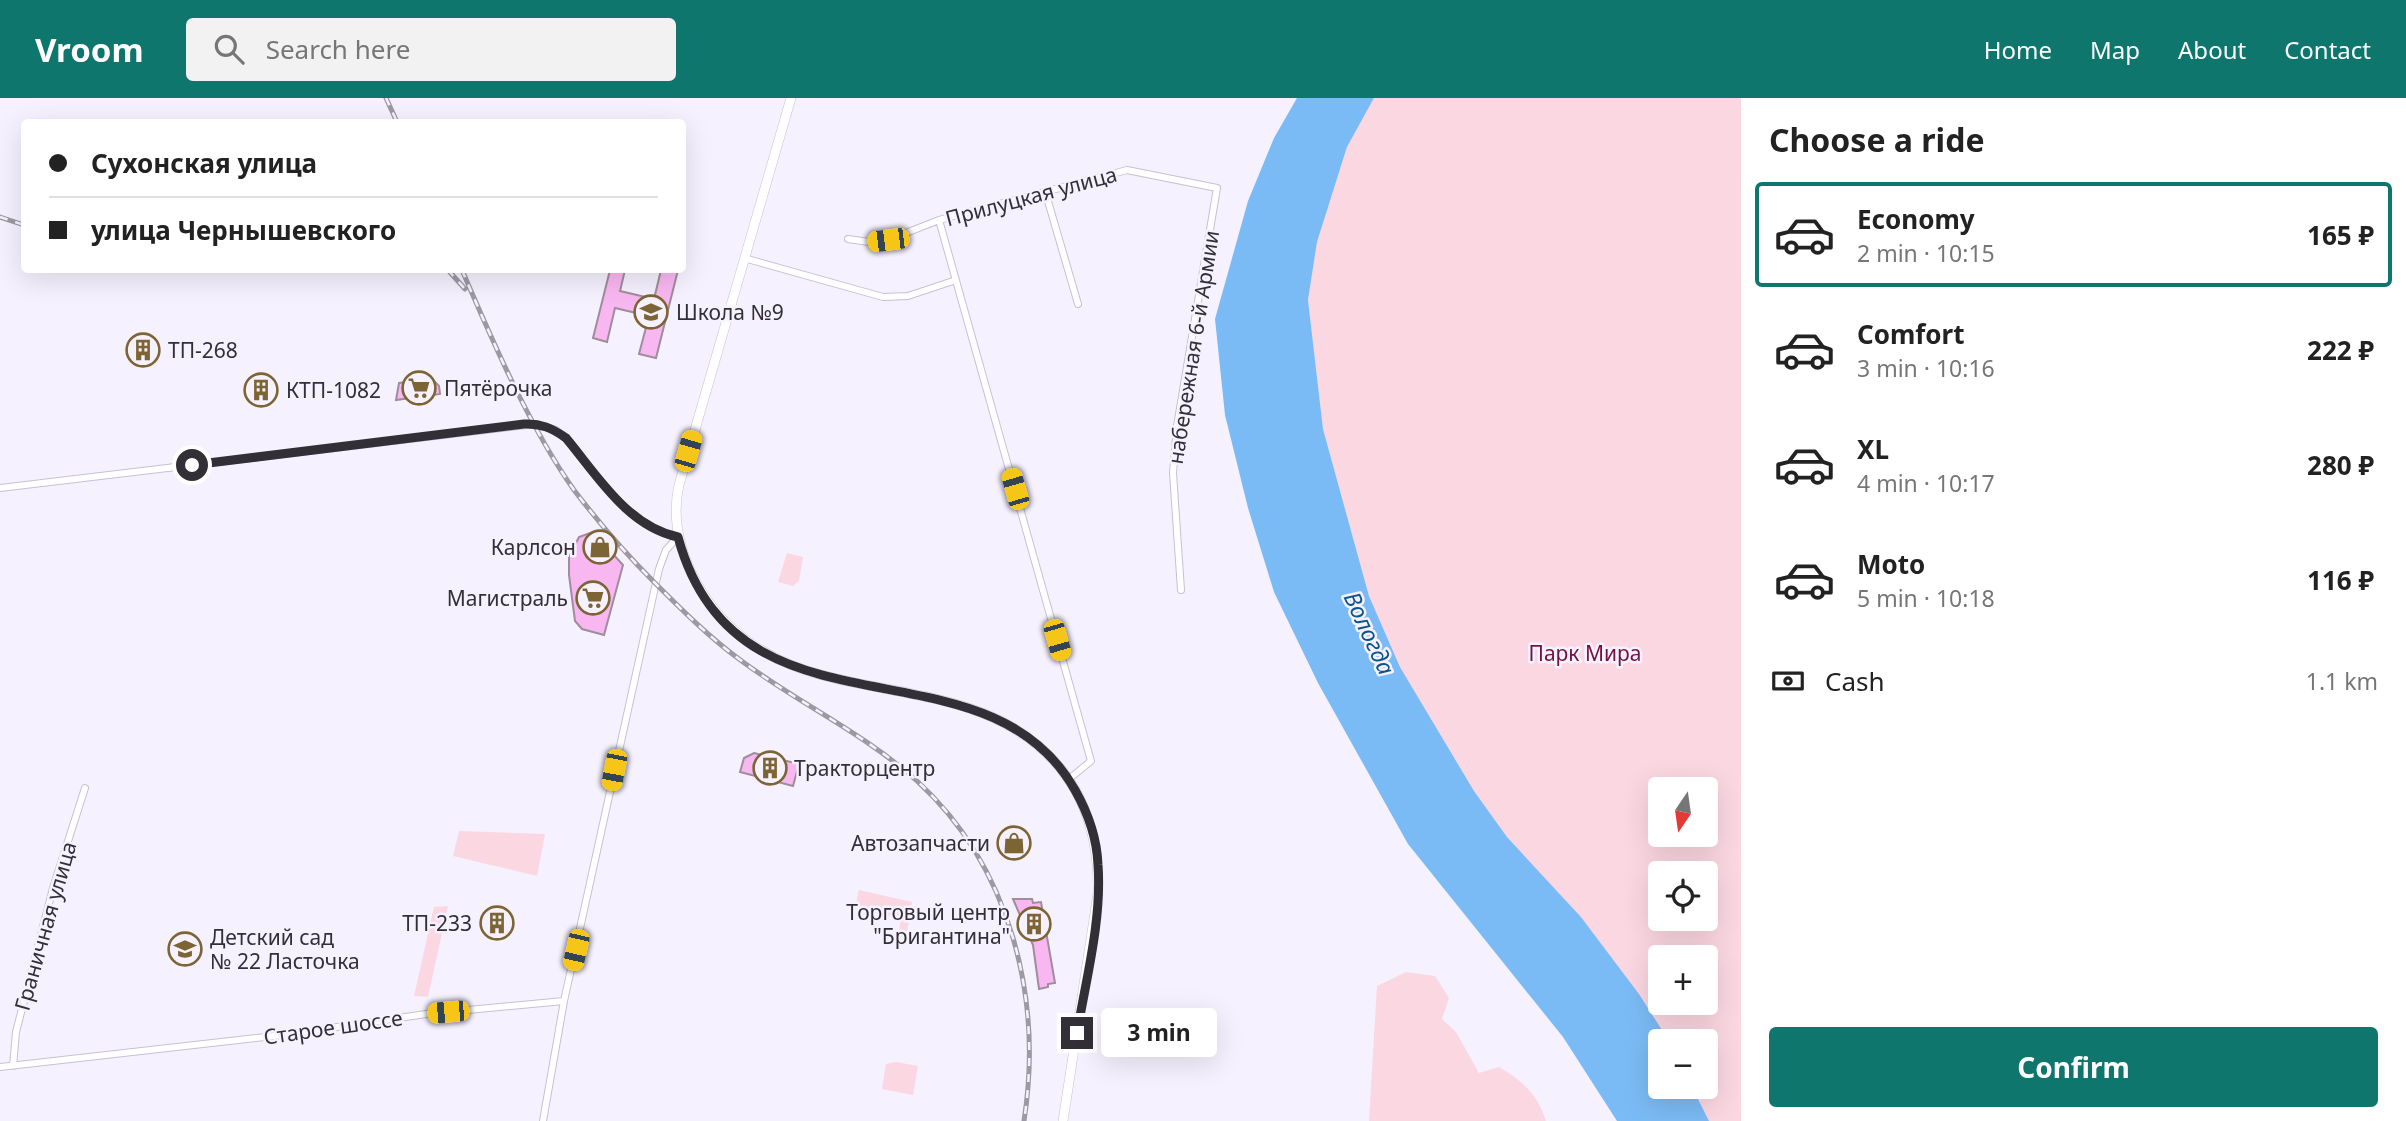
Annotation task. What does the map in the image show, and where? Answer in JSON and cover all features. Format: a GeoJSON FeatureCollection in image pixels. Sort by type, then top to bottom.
{"type":"FeatureCollection","features":[{"type":"Feature","properties":{"kind":"main road"},"geometry":{"type":"LineString","coordinates":[[792,98],[679,485],[676,516],[678,537],[688,566],[713,608],[741,636],[771,656],[798,669],[827,677],[950,702],[1000,718],[1049,755],[1069,779],[1084,806],[1091,827],[1098,865],[1098,893],[1063,1121]]}},
{"type":"Feature","properties":{"kind":"street","name":"Прилуцкая улица"},"geometry":{"type":"LineString","coordinates":[[848,239],[869,242],[888,240],[939,220],[1127,170],[1217,188]]}},
{"type":"Feature","properties":{"kind":"street","name":"набережная 6-й Армии"},"geometry":{"type":"LineString","coordinates":[[1181,590],[1173,473],[1177,426],[1217,188]]}},
{"type":"Feature","properties":{"kind":"street"},"geometry":{"type":"LineString","coordinates":[[1045,191],[1078,304]]}},
{"type":"Feature","properties":{"kind":"street"},"geometry":{"type":"LineString","coordinates":[[939,220],[1091,761],[1069,779]]}},
{"type":"Feature","properties":{"kind":"street"},"geometry":{"type":"LineString","coordinates":[[744,258],[883,297],[908,296],[956,280]]}},
{"type":"Feature","properties":{"kind":"street"},"geometry":{"type":"LineString","coordinates":[[0,488],[534,424],[556,430],[566,438],[637,519],[664,534],[678,537]]}},
{"type":"Feature","properties":{"kind":"street"},"geometry":{"type":"LineString","coordinates":[[543,1121],[564,1001],[659,569],[666,550],[678,537]]}},
{"type":"Feature","properties":{"kind":"street","name":"Граничная улица"},"geometry":{"type":"LineString","coordinates":[[13,1066],[16,1032],[53,888],[85,788]]}},
{"type":"Feature","properties":{"kind":"street","name":"Старое шоссе"},"geometry":{"type":"LineString","coordinates":[[0,1067],[282,1035],[426,1014],[564,1001]]}},
{"type":"Feature","properties":{"kind":"green space","name":"Парк Мира"},"geometry":{"type":"Polygon","coordinates":[[[1374,98],[1741,98],[1741,1121],[1709,1121],[1698,1099],[1718,1099],[1718,1029],[1661,1029],[1652,1015],[1718,1015],[1718,945],[1648,945],[1648,1008],[1581,917],[1507,837],[1474,791],[1400,667],[1369,596],[1323,429],[1308,300],[1317,242],[1347,147],[1374,98]]]}},
{"type":"Feature","properties":{"kind":"green space"},"geometry":{"type":"Polygon","coordinates":[[[787,553],[803,557],[799,581],[793,586],[778,582],[787,553]]]}},
{"type":"Feature","properties":{"kind":"green space"},"geometry":{"type":"Polygon","coordinates":[[[459,831],[545,834],[537,876],[453,856],[459,831]]]}},
{"type":"Feature","properties":{"kind":"green space"},"geometry":{"type":"Polygon","coordinates":[[[859,890],[912,902],[906,938],[898,936],[901,918],[855,908],[859,890]]]}},
{"type":"Feature","properties":{"kind":"green space"},"geometry":{"type":"Polygon","coordinates":[[[448,906],[428,997],[414,996],[434,907],[448,906]]]}},
{"type":"Feature","properties":{"kind":"green space"},"geometry":{"type":"Polygon","coordinates":[[[1406,972],[1435,976],[1449,998],[1442,1019],[1456,1032],[1479,1073],[1499,1067],[1515,1078],[1534,1096],[1546,1121],[1369,1121],[1377,986],[1406,972]]]}},
{"type":"Feature","properties":{"kind":"green space"},"geometry":{"type":"Polygon","coordinates":[[[896,1062],[918,1066],[913,1095],[882,1089],[886,1064],[896,1062]]]}},
{"type":"Feature","properties":{"kind":"water","name":"Вологда"},"geometry":{"type":"Polygon","coordinates":[[[1297,98],[1374,98],[1347,147],[1317,242],[1308,300],[1323,429],[1369,596],[1400,667],[1474,791],[1507,837],[1581,917],[1639,994],[1648,1008],[1648,1015],[1652,1015],[1661,1029],[1648,1029],[1648,1099],[1698,1099],[1709,1121],[1617,1121],[1563,1037],[1408,844],[1318,683],[1274,592],[1248,508],[1225,415],[1215,319],[1248,201],[1274,138],[1297,98]]]}},
{"type":"Feature","properties":{"kind":"building","name":"Школа №9"},"geometry":{"type":"Polygon","coordinates":[[[609,273],[624,273],[620,291],[654,299],[660,273],[677,273],[656,358],[639,354],[649,316],[615,308],[607,342],[593,338],[609,273]]]}},
{"type":"Feature","properties":{"kind":"building","name":"Пятёрочка"},"geometry":{"type":"Polygon","coordinates":[[[432,379],[439,386],[440,394],[396,400],[399,383],[432,379]]]}},
{"type":"Feature","properties":{"kind":"building","name":"Магистраль"},"geometry":{"type":"Polygon","coordinates":[[[593,532],[623,565],[604,635],[582,629],[575,621],[569,575],[569,557],[579,537],[593,532]]]}},
{"type":"Feature","properties":{"kind":"building","name":"Тракторцентр"},"geometry":{"type":"Polygon","coordinates":[[[754,753],[799,764],[793,786],[740,772],[744,758],[754,753]]]}},
{"type":"Feature","properties":{"kind":"building","name":"Торговый центр \"Бригантина\""},"geometry":{"type":"Polygon","coordinates":[[[1013,899],[1041,902],[1055,983],[1048,984],[1048,987],[1039,989],[1033,945],[1013,899]]]}},
{"type":"Feature","properties":{"kind":"railway"},"geometry":{"type":"LineString","coordinates":[[386,98],[396,119]]}},
{"type":"Feature","properties":{"kind":"railway"},"geometry":{"type":"LineString","coordinates":[[0,217],[21,224]]}},
{"type":"Feature","properties":{"kind":"railway"},"geometry":{"type":"LineString","coordinates":[[451,273],[465,289]]}},
{"type":"Feature","properties":{"kind":"railway"},"geometry":{"type":"LineString","coordinates":[[463,273],[499,354],[542,439],[574,490],[613,538],[675,603],[728,651],[875,748],[917,781],[949,815],[976,853],[997,894],[1013,937],[1023,982],[1029,1029],[1029,1075],[1024,1121]]}},
{"type":"Feature","properties":{"kind":"place","name":"Школа №9"},"geometry":{"type":"Point","coordinates":[651,312]}},
{"type":"Feature","properties":{"kind":"place","name":"ТП-268"},"geometry":{"type":"Point","coordinates":[143,350]}},
{"type":"Feature","properties":{"kind":"place","name":"Пятёрочка"},"geometry":{"type":"Point","coordinates":[419,388]}},
{"type":"Feature","properties":{"kind":"place","name":"КТП-1082"},"geometry":{"type":"Point","coordinates":[261,390]}},
{"type":"Feature","properties":{"kind":"place","name":"Карлсон"},"geometry":{"type":"Point","coordinates":[600,547]}},
{"type":"Feature","properties":{"kind":"place","name":"Магистраль"},"geometry":{"type":"Point","coordinates":[593,598]}},
{"type":"Feature","properties":{"kind":"place","name":"Тракторцентр"},"geometry":{"type":"Point","coordinates":[770,768]}},
{"type":"Feature","properties":{"kind":"place","name":"Автозапчасти"},"geometry":{"type":"Point","coordinates":[1014,843]}},
{"type":"Feature","properties":{"kind":"place","name":"ТП-233"},"geometry":{"type":"Point","coordinates":[497,923]}},
{"type":"Feature","properties":{"kind":"place","name":"Торговый центр \"Бригантина\""},"geometry":{"type":"Point","coordinates":[1034,924]}},
{"type":"Feature","properties":{"kind":"place","name":"Детский сад № 22 Ласточка"},"geometry":{"type":"Point","coordinates":[185,949]}},
{"type":"Feature","properties":{"kind":"route"},"geometry":{"type":"LineString","coordinates":[[192,465],[524,424],[556,430],[637,519],[664,534],[678,537],[688,566],[713,608],[727,624],[752,644],[798,669],[976,709],[1000,718],[1049,755],[1069,779],[1084,806],[1096,846],[1098,865],[1098,893],[1077,1033]]}}]}
